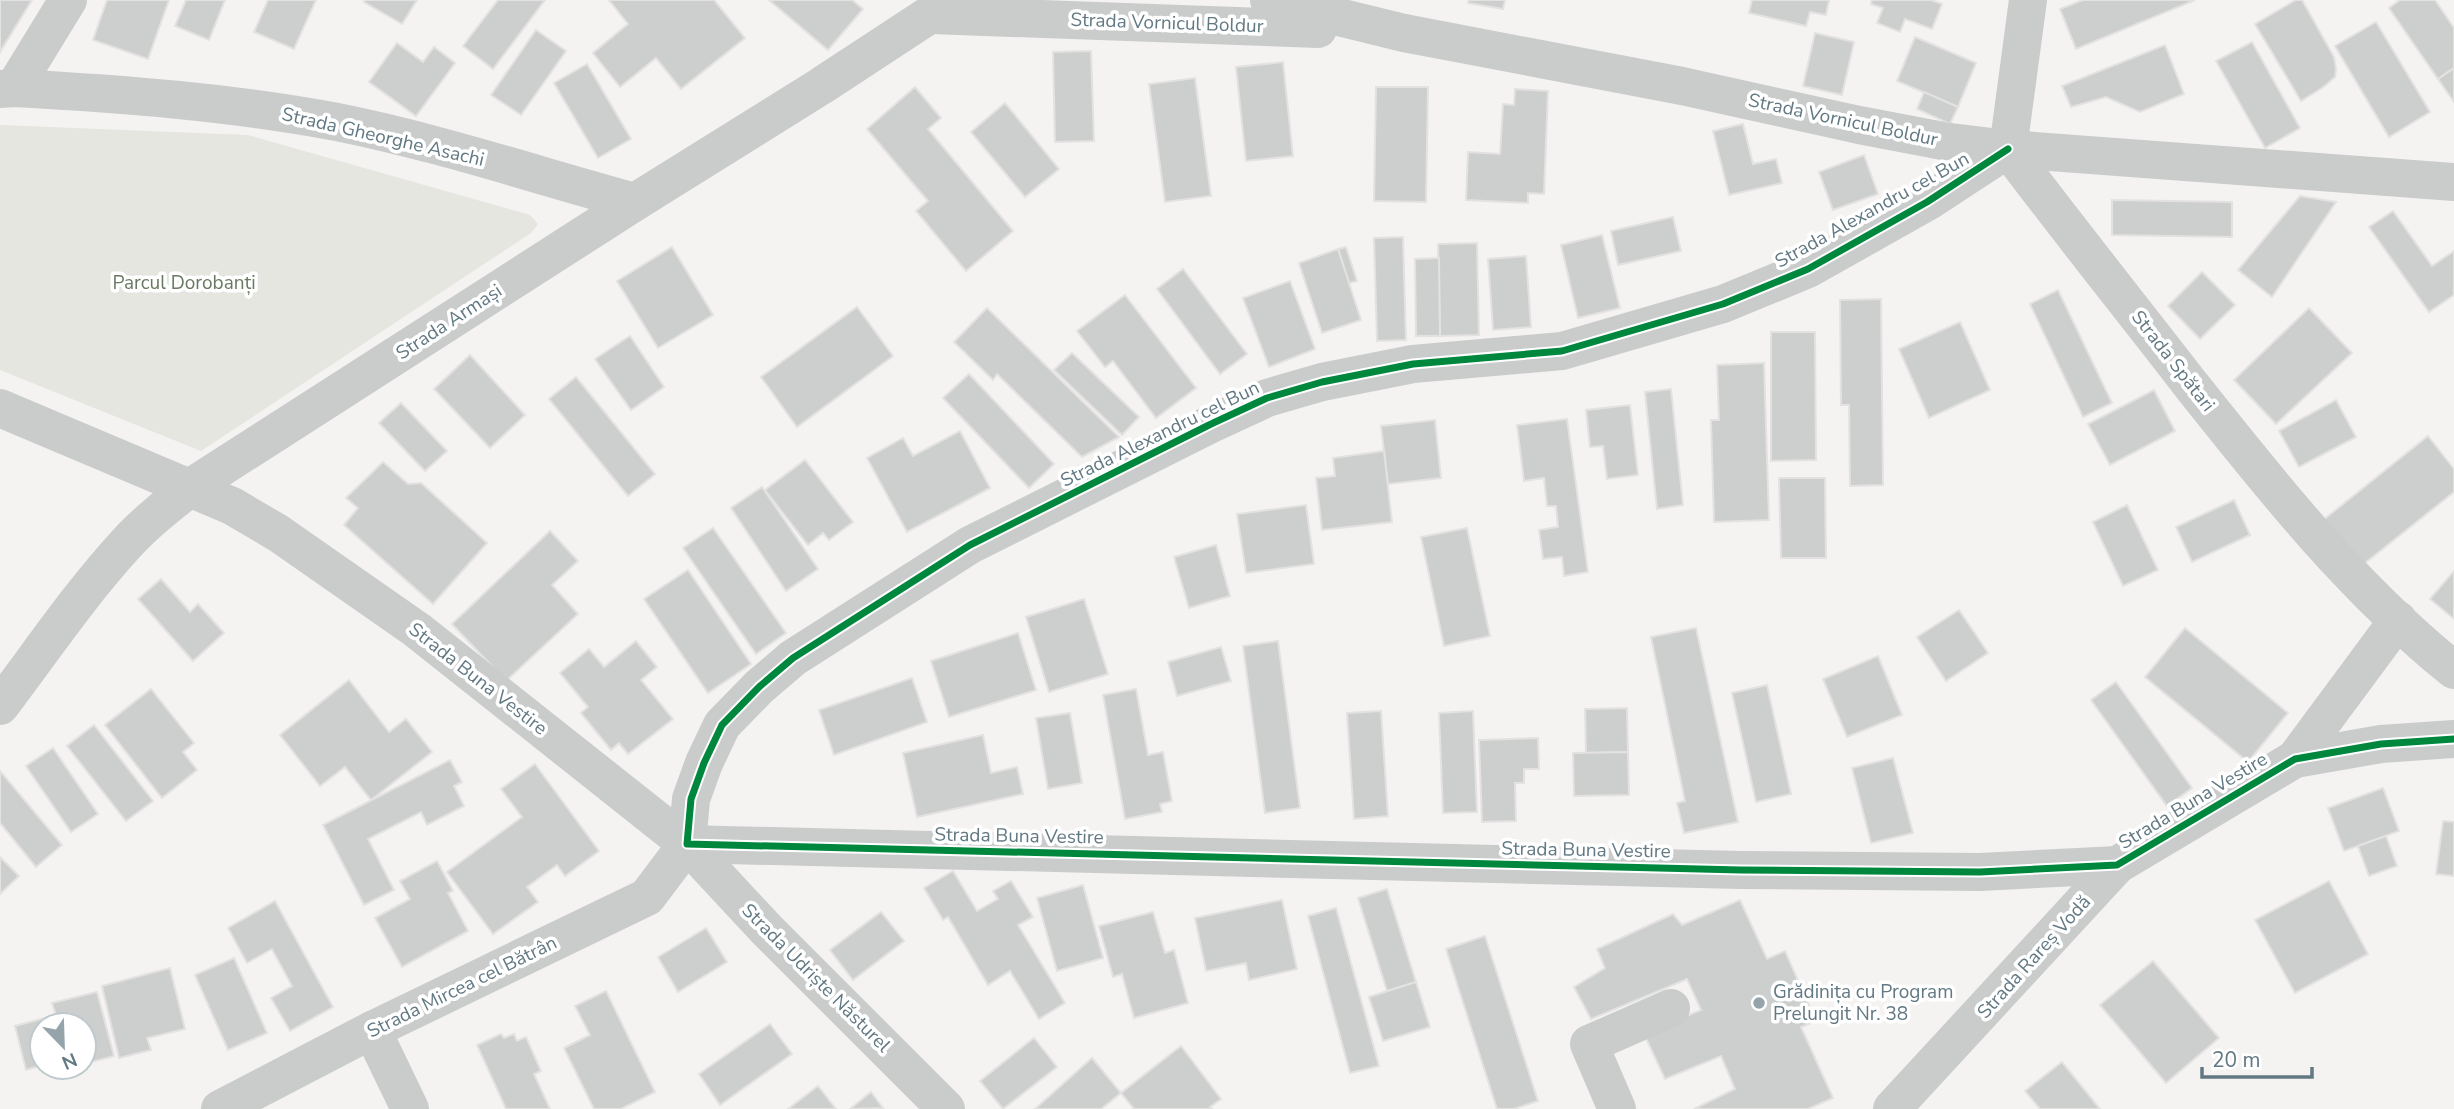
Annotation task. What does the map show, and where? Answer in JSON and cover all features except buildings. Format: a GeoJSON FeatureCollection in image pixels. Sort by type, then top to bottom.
{"type":"FeatureCollection","features":[{"type":"Feature","properties":{"kind":"street"},"geometry":{"type":"LineString","coordinates":[[7,88],[68,0]]}},
{"type":"Feature","properties":{"kind":"street","name":"Strada Vornicul Boldur"},"geometry":{"type":"LineString","coordinates":[[1269,0],[1404,33],[1682,86],[1942,141],[2008,149],[2454,182]]}},
{"type":"Feature","properties":{"kind":"street"},"geometry":{"type":"LineString","coordinates":[[2008,149],[2028,0]]}},
{"type":"Feature","properties":{"kind":"street","name":"Strada Vornicul Boldur"},"geometry":{"type":"LineString","coordinates":[[941,8],[1404,33]]}},
{"type":"Feature","properties":{"kind":"street","name":"Strada Armași"},"geometry":{"type":"LineString","coordinates":[[0,706],[126,544],[154,516],[191,487],[941,8]]}},
{"type":"Feature","properties":{"kind":"street","name":"Strada Gheorghe Asachi"},"geometry":{"type":"LineString","coordinates":[[7,88],[131,95],[228,105],[338,123],[414,141],[635,202]]}},
{"type":"Feature","properties":{"kind":"street","name":"Strada Spătari"},"geometry":{"type":"LineString","coordinates":[[2008,149],[2080,245],[2286,504],[2360,584],[2454,670]]}},
{"type":"Feature","properties":{"kind":"street","name":"Strada Alexandru cel Bun"},"geometry":{"type":"LineString","coordinates":[[687,844],[691,799],[722,725],[731,715],[793,658],[970,545],[1267,398],[1322,382],[1413,364],[1562,351],[1723,304],[1808,269],[1927,202],[2008,149]]}},
{"type":"Feature","properties":{"kind":"street","name":"Strada Buna Vestire"},"geometry":{"type":"LineString","coordinates":[[0,408],[191,487],[232,506],[278,533],[417,630],[687,844],[1741,870],[1980,872],[2117,865],[2295,759],[2381,744],[2454,739]]}},
{"type":"Feature","properties":{"kind":"street"},"geometry":{"type":"LineString","coordinates":[[2295,759],[2398,620]]}},
{"type":"Feature","properties":{"kind":"street","name":"Strada Mircea cel Bătrân"},"geometry":{"type":"LineString","coordinates":[[220,1109],[372,1030],[647,897],[687,844]]}},
{"type":"Feature","properties":{"kind":"street","name":"Strada Udriște Năsturel"},"geometry":{"type":"LineString","coordinates":[[687,844],[767,930],[946,1109]]}},
{"type":"Feature","properties":{"kind":"street","name":"Strada Rareș Vodă"},"geometry":{"type":"LineString","coordinates":[[1892,1109],[1931,1093],[2117,865]]}},
{"type":"Feature","properties":{"kind":"street"},"geometry":{"type":"LineString","coordinates":[[1618,1109],[1589,1044],[1671,1008]]}},
{"type":"Feature","properties":{"kind":"street"},"geometry":{"type":"LineString","coordinates":[[372,1030],[410,1109]]}},
{"type":"Feature","properties":{"kind":"green space","name":"Parcul Dorobanți"},"geometry":{"type":"Polygon","coordinates":[[[0,125],[248,135],[530,215],[538,224],[531,233],[201,451],[0,370],[0,125]]]}},
{"type":"Feature","properties":{"kind":"cycle path"},"geometry":{"type":"LineString","coordinates":[[2008,149],[1927,202],[1808,269],[1723,304],[1562,351],[1413,364],[1322,382],[1267,398],[970,545],[793,658],[759,687],[722,725],[691,799],[687,844],[1741,870],[1980,872],[2117,865],[2295,759],[2381,744],[2454,739]]}},
{"type":"Feature","properties":{"kind":"place","name":"Grădinița cu Program Prelungit Nr. 38"},"geometry":{"type":"Point","coordinates":[1759,1003]}}]}
